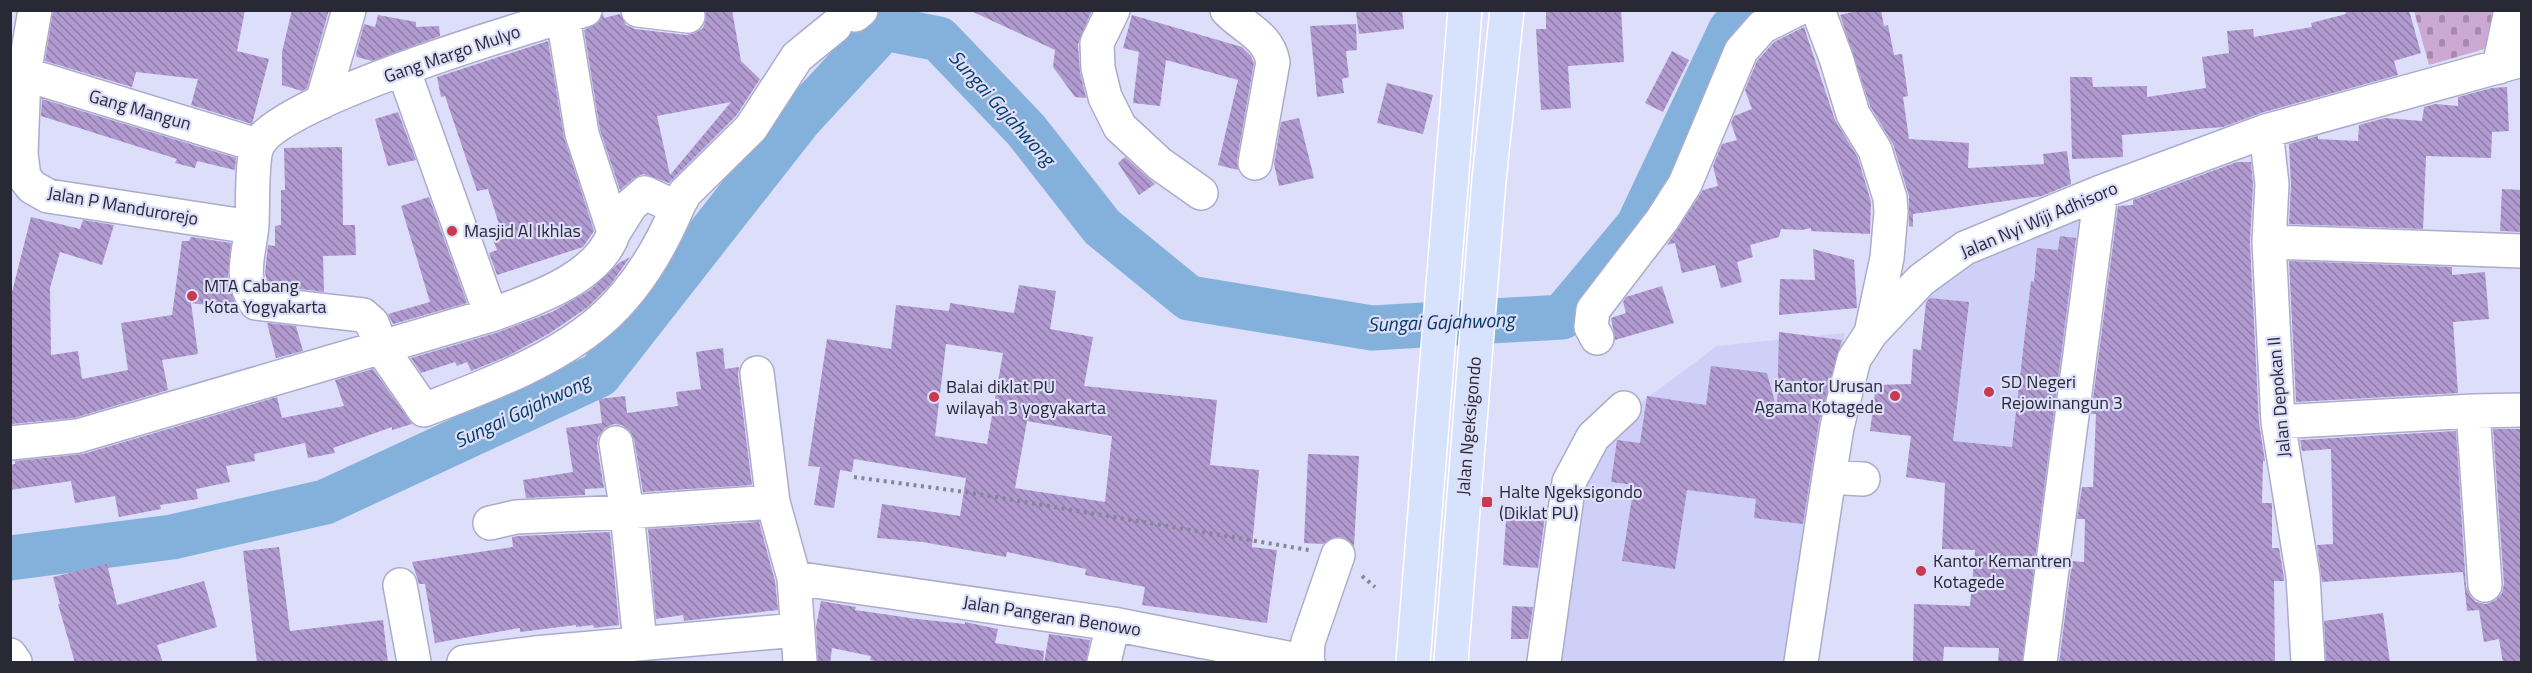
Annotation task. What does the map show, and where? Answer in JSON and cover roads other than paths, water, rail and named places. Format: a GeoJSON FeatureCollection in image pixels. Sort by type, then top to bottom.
{"type":"FeatureCollection","features":[{"type":"Feature","properties":{"kind":"main road","name":"Jalan Ngeksigondo"},"geometry":{"type":"LineString","coordinates":[[1413,663],[1465,10]]}},
{"type":"Feature","properties":{"kind":"main road","name":"Jalan Ngeksigondo"},"geometry":{"type":"LineString","coordinates":[[1450,663],[1489,180],[1507,10]]}},
{"type":"Feature","properties":{"kind":"street","name":"Jalan P Mandurorejo"},"geometry":{"type":"LineString","coordinates":[[35,10],[24,74],[21,154],[24,177],[32,186],[48,196],[251,227]]}},
{"type":"Feature","properties":{"kind":"street"},"geometry":{"type":"LineString","coordinates":[[322,102],[349,10]]}},
{"type":"Feature","properties":{"kind":"street"},"geometry":{"type":"LineString","coordinates":[[638,10],[688,16]]}},
{"type":"Feature","properties":{"kind":"street"},"geometry":{"type":"LineString","coordinates":[[1113,10],[1096,43],[1098,68],[1105,97],[1120,127],[1160,164],[1201,193]]}},
{"type":"Feature","properties":{"kind":"street"},"geometry":{"type":"LineString","coordinates":[[1227,10],[1239,23],[1263,39],[1271,49],[1273,62],[1255,163]]}},
{"type":"Feature","properties":{"kind":"street"},"geometry":{"type":"LineString","coordinates":[[1597,338],[1591,327],[1593,310],[1662,220],[1685,184],[1741,51],[1762,27],[1796,10]]}},
{"type":"Feature","properties":{"kind":"street"},"geometry":{"type":"LineString","coordinates":[[1818,10],[1853,114],[1875,150],[1890,198],[1887,258],[1871,333]]}},
{"type":"Feature","properties":{"kind":"street"},"geometry":{"type":"LineString","coordinates":[[2510,63],[2511,10]]}},
{"type":"Feature","properties":{"kind":"street"},"geometry":{"type":"LineString","coordinates":[[574,14],[582,134],[614,232]]}},
{"type":"Feature","properties":{"kind":"street","name":"Gang Margo Mulyo"},"geometry":{"type":"LineString","coordinates":[[257,145],[265,134],[289,118],[322,102],[403,69],[574,14]]}},
{"type":"Feature","properties":{"kind":"street"},"geometry":{"type":"LineString","coordinates":[[257,145],[245,281],[249,294],[256,303],[363,315],[372,323],[382,349],[424,410],[509,376],[560,348],[600,321],[637,281],[665,237],[685,193],[751,128],[797,57],[850,17]]}},
{"type":"Feature","properties":{"kind":"street","name":"Jalan Nyi Wiji Adhisoro"},"geometry":{"type":"LineString","coordinates":[[1801,663],[1829,477],[1854,359],[1871,333],[1921,280],[1965,248],[2101,192],[2266,130],[2510,63]]}},
{"type":"Feature","properties":{"kind":"street"},"geometry":{"type":"LineString","coordinates":[[403,69],[491,315]]}},
{"type":"Feature","properties":{"kind":"street","name":"Gang Mangun"},"geometry":{"type":"LineString","coordinates":[[24,74],[257,145]]}},
{"type":"Feature","properties":{"kind":"street","name":"Jalan Depokan II"},"geometry":{"type":"LineString","coordinates":[[2266,130],[2272,184],[2269,242],[2278,422],[2303,576],[2308,663]]}},
{"type":"Feature","properties":{"kind":"street"},"geometry":{"type":"LineString","coordinates":[[2040,663],[2101,192]]}},
{"type":"Feature","properties":{"kind":"street"},"geometry":{"type":"LineString","coordinates":[[10,443],[78,436],[382,349],[491,315],[542,295],[585,270],[609,248],[614,232],[631,205],[645,193],[671,205],[679,204]]}},
{"type":"Feature","properties":{"kind":"street"},"geometry":{"type":"LineString","coordinates":[[2269,242],[2522,251]]}},
{"type":"Feature","properties":{"kind":"street"},"geometry":{"type":"LineString","coordinates":[[757,373],[772,502],[794,578],[800,663]]}},
{"type":"Feature","properties":{"kind":"street"},"geometry":{"type":"LineString","coordinates":[[1544,663],[1569,482],[1593,437],[1624,408]]}},
{"type":"Feature","properties":{"kind":"street"},"geometry":{"type":"LineString","coordinates":[[2473,411],[2485,585]]}},
{"type":"Feature","properties":{"kind":"street"},"geometry":{"type":"LineString","coordinates":[[2278,422],[2473,411],[2522,411]]}},
{"type":"Feature","properties":{"kind":"street"},"geometry":{"type":"LineString","coordinates":[[616,444],[627,512],[660,649]]}},
{"type":"Feature","properties":{"kind":"street"},"geometry":{"type":"LineString","coordinates":[[1829,477],[1863,479]]}},
{"type":"Feature","properties":{"kind":"street"},"geometry":{"type":"LineString","coordinates":[[490,523],[516,517],[772,502]]}},
{"type":"Feature","properties":{"kind":"street"},"geometry":{"type":"LineString","coordinates":[[1307,662],[1308,642],[1338,555]]}},
{"type":"Feature","properties":{"kind":"street","name":"Jalan Pangeran Benowo"},"geometry":{"type":"LineString","coordinates":[[794,578],[1113,624],[1307,662]]}},
{"type":"Feature","properties":{"kind":"street"},"geometry":{"type":"LineString","coordinates":[[400,585],[414,663]]}},
{"type":"Feature","properties":{"kind":"street"},"geometry":{"type":"LineString","coordinates":[[1104,663],[1113,624]]}},
{"type":"Feature","properties":{"kind":"street"},"geometry":{"type":"LineString","coordinates":[[464,663],[660,649],[797,630]]}},
{"type":"Feature","properties":{"kind":"street"},"geometry":{"type":"LineString","coordinates":[[10,655],[15,663]]}},
{"type":"Feature","properties":{"kind":"waterway","name":"Sungai Gajahwong"},"geometry":{"type":"LineString","coordinates":[[10,558],[172,537],[325,502],[599,375],[799,120],[884,28],[939,39],[1026,130],[1102,227],[1189,298],[1372,328],[1562,317],[1638,226],[1730,31],[1748,10]]}},
{"type":"Feature","properties":{"kind":"place","name":"Masjid Al Ikhlas"},"geometry":{"type":"Point","coordinates":[452,231]}},
{"type":"Feature","properties":{"kind":"place","name":"MTA Cabang Kota Yogyakarta"},"geometry":{"type":"Point","coordinates":[192,296]}},
{"type":"Feature","properties":{"kind":"place","name":"SD Negeri Rejowinangun 3"},"geometry":{"type":"Point","coordinates":[1989,392]}},
{"type":"Feature","properties":{"kind":"place","name":"Kantor Urusan Agama Kotagede"},"geometry":{"type":"Point","coordinates":[1895,396]}},
{"type":"Feature","properties":{"kind":"place","name":"Balai diklat PU wilayah 3 yogyakarta"},"geometry":{"type":"Point","coordinates":[934,397]}},
{"type":"Feature","properties":{"kind":"place","name":"Halte Ngeksigondo (Diklat PU)"},"geometry":{"type":"Point","coordinates":[1487,502]}},
{"type":"Feature","properties":{"kind":"place","name":"Kantor Kemantren Kotagede"},"geometry":{"type":"Point","coordinates":[1921,571]}}]}
